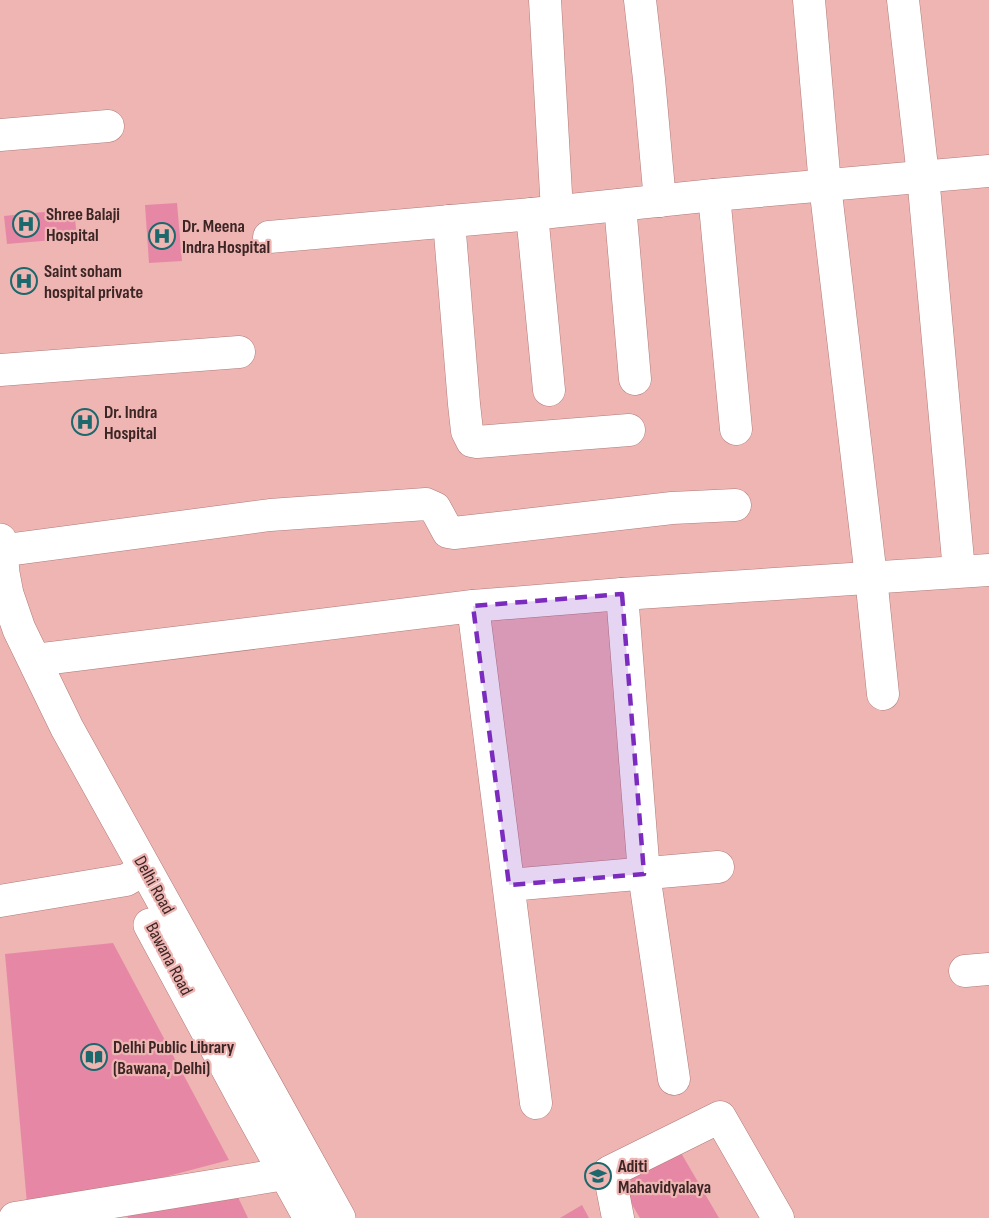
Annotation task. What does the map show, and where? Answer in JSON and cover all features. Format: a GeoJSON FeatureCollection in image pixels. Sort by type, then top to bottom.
{"type":"FeatureCollection","features":[{"type":"Feature","properties":{"kind":"main road"},"geometry":{"type":"LineString","coordinates":[[2,568],[19,628],[25,663]]}},
{"type":"Feature","properties":{"kind":"main road","name":"Bawana Road"},"geometry":{"type":"LineString","coordinates":[[0,634],[25,663],[30,702],[58,757],[136,874],[296,1168],[310,1218]]}},
{"type":"Feature","properties":{"kind":"main road"},"geometry":{"type":"LineString","coordinates":[[296,1168],[339,1218]]}},
{"type":"Feature","properties":{"kind":"street"},"geometry":{"type":"LineString","coordinates":[[545,0],[544,213],[549,390]]}},
{"type":"Feature","properties":{"kind":"street"},"geometry":{"type":"LineString","coordinates":[[640,0],[660,201]]}},
{"type":"Feature","properties":{"kind":"street"},"geometry":{"type":"LineString","coordinates":[[809,0],[825,185],[883,694]]}},
{"type":"Feature","properties":{"kind":"street"},"geometry":{"type":"LineString","coordinates":[[25,663],[473,606],[974,571],[923,176],[903,0]]}},
{"type":"Feature","properties":{"kind":"street"},"geometry":{"type":"LineString","coordinates":[[0,135],[108,126]]}},
{"type":"Feature","properties":{"kind":"street"},"geometry":{"type":"LineString","coordinates":[[269,237],[989,171]]}},
{"type":"Feature","properties":{"kind":"street"},"geometry":{"type":"LineString","coordinates":[[714,195],[735,429]]}},
{"type":"Feature","properties":{"kind":"street"},"geometry":{"type":"LineString","coordinates":[[620,205],[635,379]]}},
{"type":"Feature","properties":{"kind":"street"},"geometry":{"type":"LineString","coordinates":[[449,221],[464,404],[467,431],[472,441],[629,430]]}},
{"type":"Feature","properties":{"kind":"street"},"geometry":{"type":"LineString","coordinates":[[0,370],[240,352]]}},
{"type":"Feature","properties":{"kind":"street"},"geometry":{"type":"LineString","coordinates":[[2,568],[270,515],[426,504],[435,508],[448,531],[454,533],[672,508],[735,505]]}},
{"type":"Feature","properties":{"kind":"street"},"geometry":{"type":"LineString","coordinates":[[622,594],[645,874],[674,1079]]}},
{"type":"Feature","properties":{"kind":"street"},"geometry":{"type":"LineString","coordinates":[[473,606],[536,1103]]}},
{"type":"Feature","properties":{"kind":"street"},"geometry":{"type":"LineString","coordinates":[[508,885],[718,867]]}},
{"type":"Feature","properties":{"kind":"street"},"geometry":{"type":"LineString","coordinates":[[0,901],[136,874]]}},
{"type":"Feature","properties":{"kind":"street"},"geometry":{"type":"LineString","coordinates":[[618,1218],[609,1173],[720,1117],[778,1218]]}},
{"type":"Feature","properties":{"kind":"street"},"geometry":{"type":"LineString","coordinates":[[15,1218],[296,1168]]}},
{"type":"Feature","properties":{"kind":"highlighted area"},"geometry":{"type":"Polygon","coordinates":[[[622,594],[644,874],[509,885],[473,606],[622,594]]]}},
{"type":"Feature","properties":{"kind":"building"},"geometry":{"type":"Polygon","coordinates":[[[177,203],[182,261],[149,263],[145,205],[177,203]]]}},
{"type":"Feature","properties":{"kind":"building"},"geometry":{"type":"Polygon","coordinates":[[[74,209],[77,238],[7,244],[4,216],[74,209]]]}},
{"type":"Feature","properties":{"kind":"building","name":"Delhi Public Library (Bawana, Delhi)"},"geometry":{"type":"Polygon","coordinates":[[[113,943],[229,1160],[134,1185],[27,1204],[5,954],[113,943]]]}},
{"type":"Feature","properties":{"kind":"building"},"geometry":{"type":"Polygon","coordinates":[[[677,1146],[719,1218],[640,1218],[618,1181],[677,1146]]]}},
{"type":"Feature","properties":{"kind":"building"},"geometry":{"type":"Polygon","coordinates":[[[235,1191],[248,1218],[128,1218],[127,1215],[235,1191]]]}},
{"type":"Feature","properties":{"kind":"building"},"geometry":{"type":"Polygon","coordinates":[[[582,1205],[589,1218],[560,1218],[582,1205]]]}},
{"type":"Feature","properties":{"kind":"place","name":"Shree Balaji Hospital"},"geometry":{"type":"Point","coordinates":[26,224]}},
{"type":"Feature","properties":{"kind":"place","name":"Dr. Meena Indra Hospital"},"geometry":{"type":"Point","coordinates":[162,236]}},
{"type":"Feature","properties":{"kind":"place","name":"Saint soham hospital private"},"geometry":{"type":"Point","coordinates":[24,281]}},
{"type":"Feature","properties":{"kind":"place","name":"Dr. Indra Hospital"},"geometry":{"type":"Point","coordinates":[85,422]}},
{"type":"Feature","properties":{"kind":"place","name":"Delhi Public Library (Bawana, Delhi)"},"geometry":{"type":"Point","coordinates":[94,1057]}},
{"type":"Feature","properties":{"kind":"place","name":"Aditi Mahavidyalaya"},"geometry":{"type":"Point","coordinates":[598,1176]}}]}
